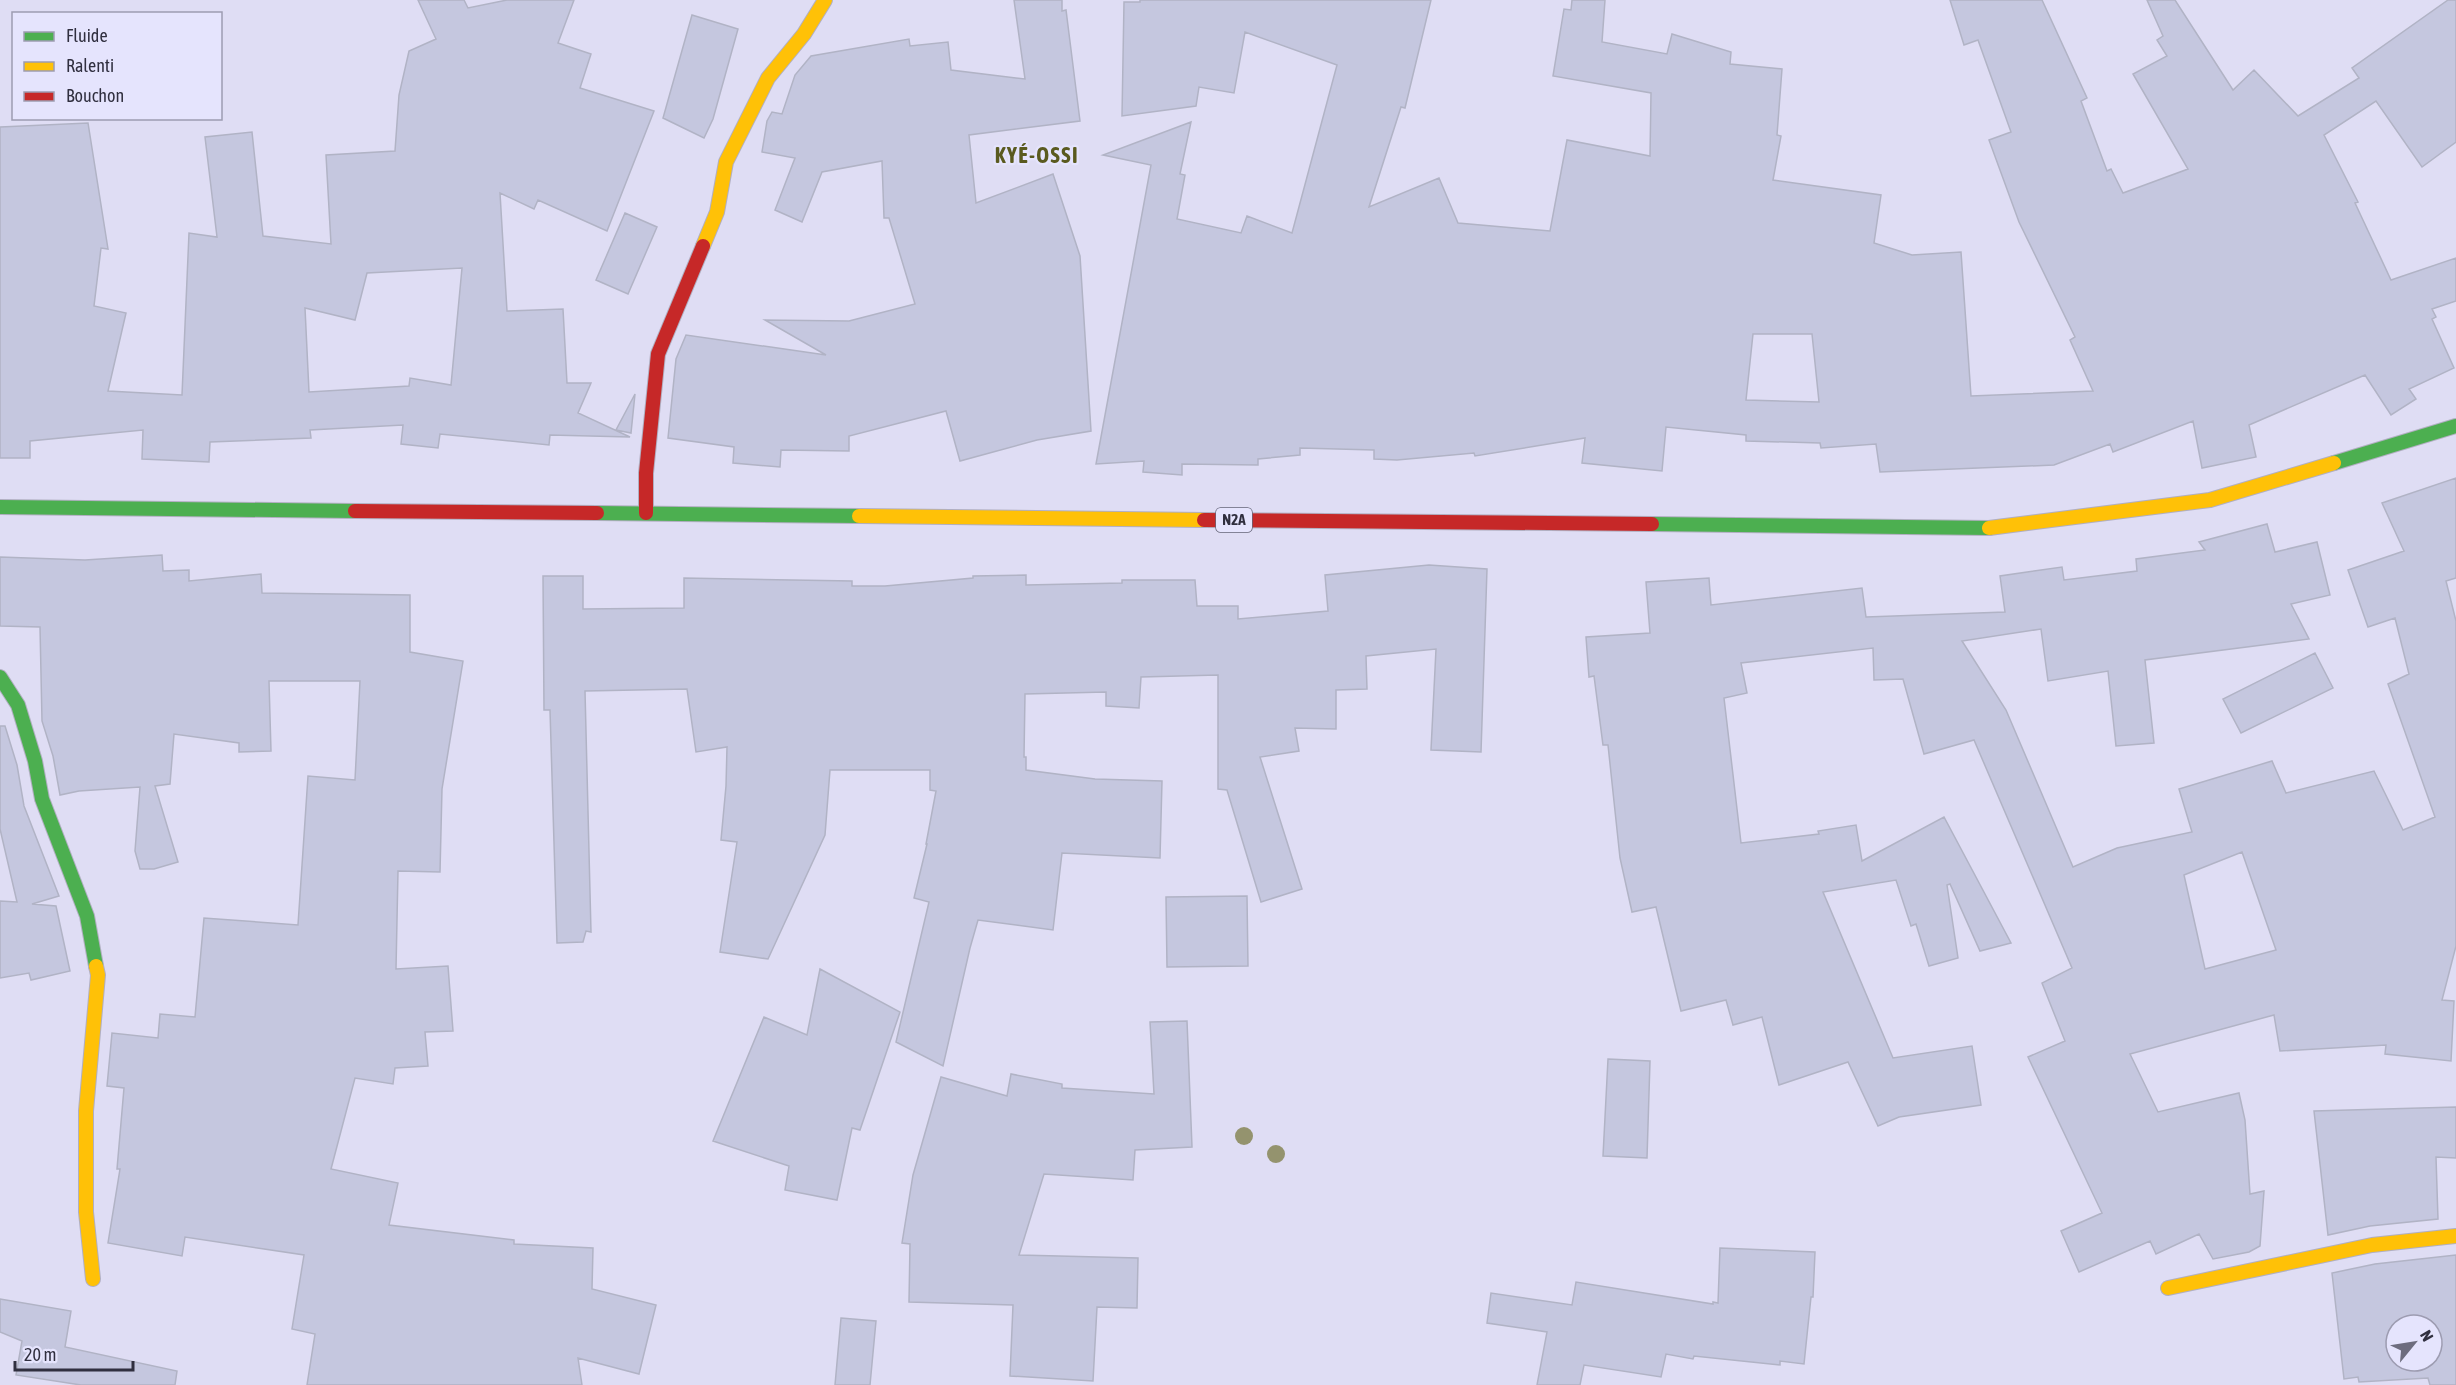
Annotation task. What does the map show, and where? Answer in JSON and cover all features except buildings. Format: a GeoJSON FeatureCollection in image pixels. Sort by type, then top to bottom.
{"type":"FeatureCollection","features":[{"type":"Feature","properties":{"kind":"main road"},"geometry":{"type":"LineString","coordinates":[[646,513],[646,473],[658,354],[717,212],[726,162],[768,78],[804,34],[825,0]]}},
{"type":"Feature","properties":{"kind":"main road","name":"N2A"},"geometry":{"type":"LineString","coordinates":[[0,507],[1988,528],[2210,500],[2456,426]]}},
{"type":"Feature","properties":{"kind":"main road"},"geometry":{"type":"LineString","coordinates":[[0,677],[18,705],[21,714],[35,761],[42,800],[87,916],[98,975],[86,1111],[86,1212],[93,1279]]}},
{"type":"Feature","properties":{"kind":"main road"},"geometry":{"type":"LineString","coordinates":[[2168,1288],[2372,1245],[2456,1236]]}},
{"type":"Feature","properties":{"kind":"traffic: fast"},"geometry":{"type":"LineString","coordinates":[[2334,463],[2456,426]]}},
{"type":"Feature","properties":{"kind":"traffic: fast"},"geometry":{"type":"LineString","coordinates":[[0,507],[355,511]]}},
{"type":"Feature","properties":{"kind":"traffic: fast"},"geometry":{"type":"LineString","coordinates":[[597,513],[859,516]]}},
{"type":"Feature","properties":{"kind":"traffic: fast"},"geometry":{"type":"LineString","coordinates":[[1652,524],[1989,528]]}},
{"type":"Feature","properties":{"kind":"traffic: fast"},"geometry":{"type":"LineString","coordinates":[[0,677],[18,705],[35,761],[42,799],[87,916],[96,966]]}},
{"type":"Feature","properties":{"kind":"traffic: slow"},"geometry":{"type":"LineString","coordinates":[[703,246],[717,212],[726,162],[768,78],[804,34],[825,0]]}},
{"type":"Feature","properties":{"kind":"traffic: slow"},"geometry":{"type":"LineString","coordinates":[[1989,528],[2210,500],[2334,463]]}},
{"type":"Feature","properties":{"kind":"traffic: slow"},"geometry":{"type":"LineString","coordinates":[[859,516],[1204,520]]}},
{"type":"Feature","properties":{"kind":"traffic: slow"},"geometry":{"type":"LineString","coordinates":[[93,1279],[86,1212],[86,1111],[98,975],[96,966]]}},
{"type":"Feature","properties":{"kind":"traffic: slow"},"geometry":{"type":"LineString","coordinates":[[2168,1288],[2372,1245],[2456,1236]]}},
{"type":"Feature","properties":{"kind":"traffic: jam"},"geometry":{"type":"LineString","coordinates":[[646,513],[646,473],[658,354],[703,246]]}},
{"type":"Feature","properties":{"kind":"traffic: jam"},"geometry":{"type":"LineString","coordinates":[[355,511],[597,513]]}},
{"type":"Feature","properties":{"kind":"traffic: jam"},"geometry":{"type":"LineString","coordinates":[[1204,520],[1652,524]]}},
{"type":"Feature","properties":{"kind":"district","name":"KYÉ-OSSI"},"geometry":{"type":"Point","coordinates":[1037,155]}}]}
